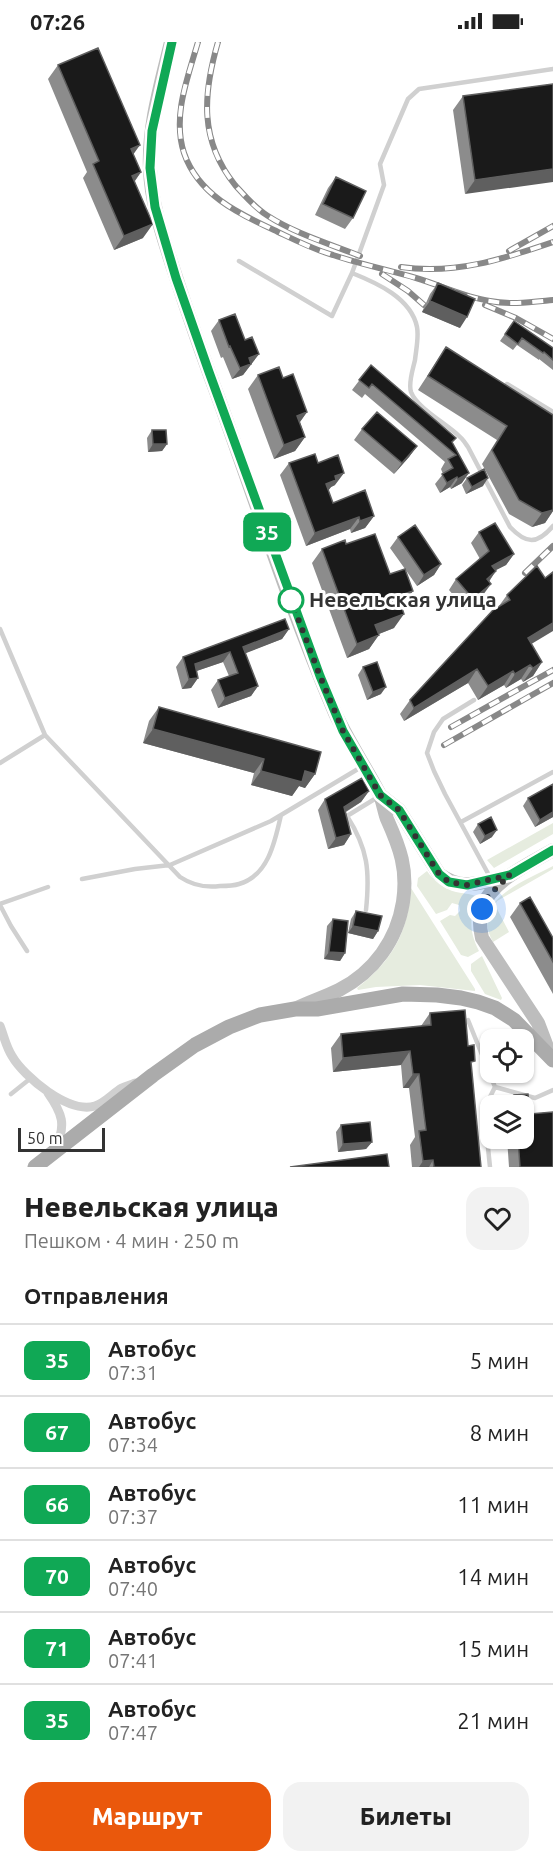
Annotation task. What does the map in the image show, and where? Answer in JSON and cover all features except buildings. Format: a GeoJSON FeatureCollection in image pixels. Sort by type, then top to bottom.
{"type":"FeatureCollection","features":[{"type":"Feature","properties":{"kind":"main road"},"geometry":{"type":"LineString","coordinates":[[41,1163],[195,1045],[229,1027],[260,1015],[295,1009],[317,1009],[404,994],[460,998],[495,1008],[514,1020],[552,1058]]}},
{"type":"Feature","properties":{"kind":"street"},"geometry":{"type":"LineString","coordinates":[[171,42],[154,114],[150,148],[152,190],[160,226],[209,372],[320,676],[343,731],[380,795],[387,818],[396,835],[403,861],[403,900],[397,925],[387,947],[370,969],[353,982],[295,1009]]}},
{"type":"Feature","properties":{"kind":"street"},"geometry":{"type":"LineString","coordinates":[[380,795],[399,810],[439,874],[449,882],[478,884],[510,875]]}},
{"type":"Feature","properties":{"kind":"street"},"geometry":{"type":"LineString","coordinates":[[552,1058],[538,1023],[482,938],[480,924],[482,909],[488,896],[510,875],[553,850]]}},
{"type":"Feature","properties":{"kind":"street"},"geometry":{"type":"LineString","coordinates":[[0,1026],[3,1046],[21,1070],[46,1091],[62,1115],[63,1125],[59,1140],[41,1163]]}},
{"type":"Feature","properties":{"kind":"street"},"geometry":{"type":"LineString","coordinates":[[46,1091],[73,1105],[96,1106],[121,1089],[153,1075]]}},
{"type":"Feature","properties":{"kind":"lane"},"geometry":{"type":"LineString","coordinates":[[239,261],[332,315],[352,273],[384,185],[380,164],[408,99],[419,89],[553,69]]}},
{"type":"Feature","properties":{"kind":"lane"},"geometry":{"type":"LineString","coordinates":[[352,273],[399,299],[411,310],[417,328],[410,387],[412,394],[418,402],[460,436],[510,527],[520,538],[532,540],[545,536],[553,526]]}},
{"type":"Feature","properties":{"kind":"lane"},"geometry":{"type":"LineString","coordinates":[[507,384],[553,412]]}},
{"type":"Feature","properties":{"kind":"lane"},"geometry":{"type":"LineString","coordinates":[[0,629],[45,735],[180,877],[190,884],[210,887],[239,884],[260,872],[275,843],[281,815]]}},
{"type":"Feature","properties":{"kind":"lane"},"geometry":{"type":"LineString","coordinates":[[474,699],[443,719],[434,732],[427,753],[434,771],[492,879]]}},
{"type":"Feature","properties":{"kind":"lane"},"geometry":{"type":"LineString","coordinates":[[0,763],[45,735]]}},
{"type":"Feature","properties":{"kind":"lane"},"geometry":{"type":"LineString","coordinates":[[82,879],[170,865],[281,815],[363,766]]}},
{"type":"Feature","properties":{"kind":"lane"},"geometry":{"type":"LineString","coordinates":[[461,822],[553,772]]}},
{"type":"Feature","properties":{"kind":"lane"},"geometry":{"type":"LineString","coordinates":[[366,910],[369,884],[368,864],[358,833],[347,816],[380,795]]}},
{"type":"Feature","properties":{"kind":"lane"},"geometry":{"type":"LineString","coordinates":[[27,951],[0,904],[48,887]]}},
{"type":"Feature","properties":{"kind":"lane"},"geometry":{"type":"LineString","coordinates":[[468,1020],[495,1087],[484,1109],[490,1167]]}},
{"type":"Feature","properties":{"kind":"lane"},"geometry":{"type":"LineString","coordinates":[[11,1094],[31,1078]]}},
{"type":"Feature","properties":{"kind":"lane"},"geometry":{"type":"LineString","coordinates":[[495,1087],[536,1098],[553,1090]]}},
{"type":"Feature","properties":{"kind":"shaded area"},"geometry":{"type":"Polygon","coordinates":[[[553,823],[553,834],[494,868],[487,860],[553,823]]]}},
{"type":"Feature","properties":{"kind":"shaded area"},"geometry":{"type":"Polygon","coordinates":[[[553,866],[553,869],[497,901],[495,905],[509,932],[493,942],[488,927],[488,915],[494,903],[515,886],[553,866]]]}},
{"type":"Feature","properties":{"kind":"shaded area"},"geometry":{"type":"Polygon","coordinates":[[[427,871],[447,889],[475,896],[471,924],[479,951],[468,957],[461,955],[440,921],[450,915],[455,916],[460,911],[459,905],[452,903],[447,910],[436,914],[417,886],[418,878],[427,871]]]}},
{"type":"Feature","properties":{"kind":"shaded area"},"geometry":{"type":"Polygon","coordinates":[[[411,888],[475,991],[420,985],[358,990],[357,988],[380,967],[396,945],[406,919],[411,888]]]}},
{"type":"Feature","properties":{"kind":"shaded area"},"geometry":{"type":"Polygon","coordinates":[[[482,956],[501,1000],[485,994],[471,971],[471,964],[482,956]]]}},
{"type":"Feature","properties":{"kind":"railway"},"geometry":{"type":"LineString","coordinates":[[198,42],[183,97],[181,139],[190,167],[199,180],[220,200],[246,217],[318,250],[416,278],[471,297],[505,303],[553,300]]}},
{"type":"Feature","properties":{"kind":"railway"},"geometry":{"type":"LineString","coordinates":[[218,42],[209,80],[207,116],[215,151],[223,168],[246,198],[268,216],[302,233],[360,256]]}},
{"type":"Feature","properties":{"kind":"railway"},"geometry":{"type":"LineString","coordinates":[[509,251],[553,226]]}},
{"type":"Feature","properties":{"kind":"railway"},"geometry":{"type":"LineString","coordinates":[[401,267],[421,269],[460,267],[516,254],[553,242]]}},
{"type":"Feature","properties":{"kind":"railway"},"geometry":{"type":"LineString","coordinates":[[382,274],[424,305]]}},
{"type":"Feature","properties":{"kind":"railway"},"geometry":{"type":"LineString","coordinates":[[485,305],[516,318],[553,339]]}},
{"type":"Feature","properties":{"kind":"railway"},"geometry":{"type":"LineString","coordinates":[[525,573],[553,546]]}},
{"type":"Feature","properties":{"kind":"railway"},"geometry":{"type":"LineString","coordinates":[[451,727],[553,670]]}},
{"type":"Feature","properties":{"kind":"railway"},"geometry":{"type":"LineString","coordinates":[[444,745],[553,683]]}},
{"type":"Feature","properties":{"kind":"bus line","name":"35"},"geometry":{"type":"LineString","coordinates":[[172,42],[154,114],[150,148],[155,207],[176,278],[209,372],[320,676],[343,731],[380,795],[399,810],[439,874],[449,882],[478,884],[510,875],[553,850]]}},
{"type":"Feature","properties":{"kind":"place","name":"Невельская улица"},"geometry":{"type":"Point","coordinates":[291,600]}},
{"type":"Feature","properties":{"kind":"route"},"geometry":{"type":"LineString","coordinates":[[291,600],[343,731],[380,795],[399,810],[439,874],[449,882],[467,885],[510,875],[488,896],[482,909]]}}]}
